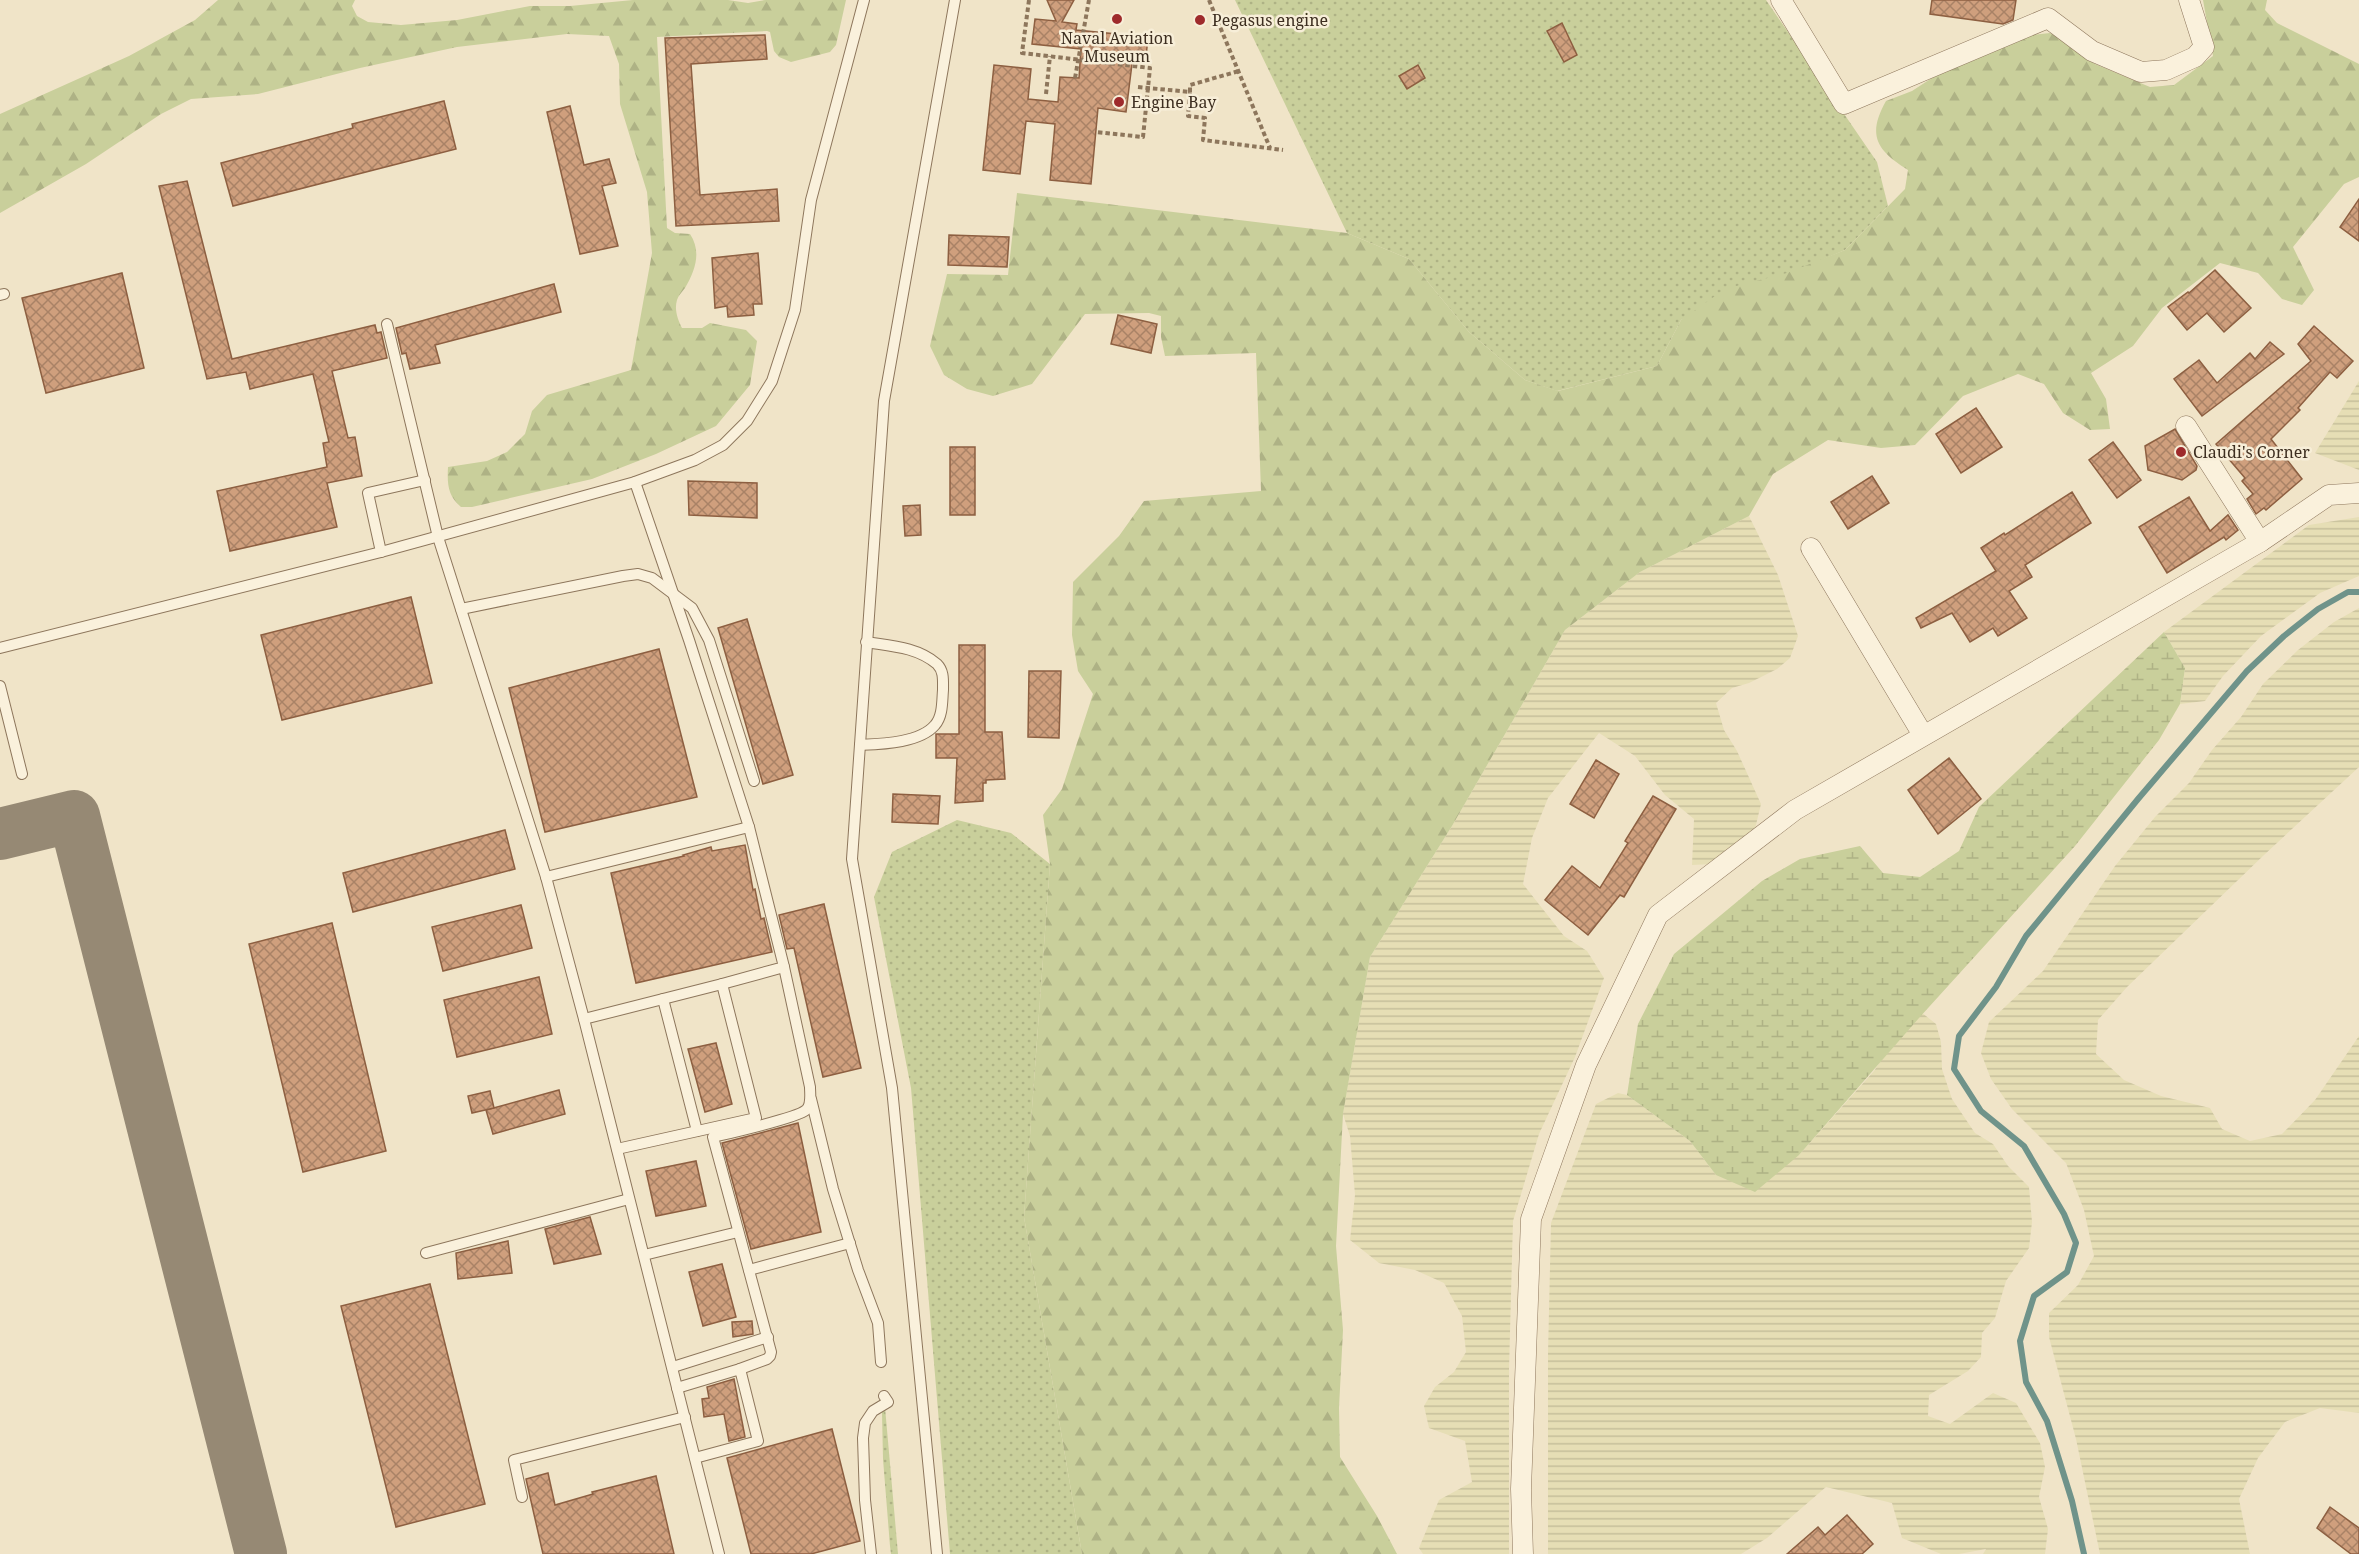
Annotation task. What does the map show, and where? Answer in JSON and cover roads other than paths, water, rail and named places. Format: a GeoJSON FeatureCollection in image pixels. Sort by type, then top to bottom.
{"type":"FeatureCollection","features":[{"type":"Feature","properties":{"kind":"street"},"geometry":{"type":"LineString","coordinates":[[1781,0],[1844,104],[2048,18],[2092,51],[2141,72],[2166,70],[2195,57],[2204,47],[2189,0]]}},
{"type":"Feature","properties":{"kind":"street"},"geometry":{"type":"LineString","coordinates":[[2186,426],[2260,542]]}},
{"type":"Feature","properties":{"kind":"street"},"geometry":{"type":"LineString","coordinates":[[1523,1554],[1521,1489],[1531,1219],[1586,1065],[1658,915],[1795,810],[2260,542],[2328,495],[2359,493]]}},
{"type":"Feature","properties":{"kind":"street"},"geometry":{"type":"LineString","coordinates":[[1811,548],[1923,735]]}},
{"type":"Feature","properties":{"kind":"lane"},"geometry":{"type":"LineString","coordinates":[[0,648],[381,552],[635,482],[694,460],[723,445],[747,421],[772,381],[795,310],[811,200],[864,0]]}},
{"type":"Feature","properties":{"kind":"lane"},"geometry":{"type":"LineString","coordinates":[[937,1554],[892,1088],[852,859],[884,401],[955,0]]}},
{"type":"Feature","properties":{"kind":"lane"},"geometry":{"type":"LineString","coordinates":[[387,324],[438,537],[546,877],[719,1554]]}},
{"type":"Feature","properties":{"kind":"lane"},"geometry":{"type":"LineString","coordinates":[[381,552],[368,493],[425,480]]}},
{"type":"Feature","properties":{"kind":"lane"},"geometry":{"type":"LineString","coordinates":[[635,482],[749,827],[784,967],[833,1189],[878,1323],[881,1362]]}},
{"type":"Feature","properties":{"kind":"lane"},"geometry":{"type":"LineString","coordinates":[[461,609],[638,574],[652,578],[692,608],[709,640],[754,781]]}},
{"type":"Feature","properties":{"kind":"lane"},"geometry":{"type":"LineString","coordinates":[[860,745],[886,744],[924,734],[936,725],[942,709],[944,675],[938,665],[910,649],[866,642]]}},
{"type":"Feature","properties":{"kind":"lane"},"geometry":{"type":"LineString","coordinates":[[0,686],[22,774]]}},
{"type":"Feature","properties":{"kind":"lane"},"geometry":{"type":"LineString","coordinates":[[546,877],[749,827]]}},
{"type":"Feature","properties":{"kind":"lane"},"geometry":{"type":"LineString","coordinates":[[584,1019],[784,967]]}},
{"type":"Feature","properties":{"kind":"lane"},"geometry":{"type":"LineString","coordinates":[[617,1149],[756,1118],[722,984]]}},
{"type":"Feature","properties":{"kind":"lane"},"geometry":{"type":"LineString","coordinates":[[663,999],[698,1131]]}},
{"type":"Feature","properties":{"kind":"lane"},"geometry":{"type":"LineString","coordinates":[[677,1388],[740,1369],[770,1356],[768,1337],[713,1137],[805,1111],[809,1106],[811,1096]]}},
{"type":"Feature","properties":{"kind":"lane"},"geometry":{"type":"LineString","coordinates":[[426,1253],[630,1199]]}},
{"type":"Feature","properties":{"kind":"lane"},"geometry":{"type":"LineString","coordinates":[[644,1255],[738,1232]]}},
{"type":"Feature","properties":{"kind":"lane"},"geometry":{"type":"LineString","coordinates":[[748,1270],[850,1244]]}},
{"type":"Feature","properties":{"kind":"lane"},"geometry":{"type":"LineString","coordinates":[[673,1367],[768,1337]]}},
{"type":"Feature","properties":{"kind":"lane"},"geometry":{"type":"LineString","coordinates":[[695,1458],[758,1441],[740,1369]]}},
{"type":"Feature","properties":{"kind":"lane"},"geometry":{"type":"LineString","coordinates":[[871,1554],[865,1500],[863,1438],[865,1423],[873,1411],[888,1402],[884,1396]]}},
{"type":"Feature","properties":{"kind":"lane"},"geometry":{"type":"LineString","coordinates":[[522,1497],[514,1460],[685,1417]]}},
{"type":"Feature","properties":{"kind":"waterway"},"geometry":{"type":"LineString","coordinates":[[2084,1554],[2072,1501],[2047,1421],[2026,1382],[2020,1341],[2034,1296],[2067,1272],[2076,1243],[2064,1214],[2024,1146],[1981,1111],[1954,1069],[1959,1036],[1996,987],[2026,936],[2247,671],[2284,636],[2318,609],[2348,592],[2359,592]]}},
{"type":"Feature","properties":{"kind":"place","name":"Naval Aviation Museum"},"geometry":{"type":"Point","coordinates":[1117,19]}},
{"type":"Feature","properties":{"kind":"place","name":"Pegasus engine"},"geometry":{"type":"Point","coordinates":[1200,20]}},
{"type":"Feature","properties":{"kind":"place","name":"Engine Bay"},"geometry":{"type":"Point","coordinates":[1119,102]}},
{"type":"Feature","properties":{"kind":"place","name":"Claudi's Corner"},"geometry":{"type":"Point","coordinates":[2181,452]}}]}
